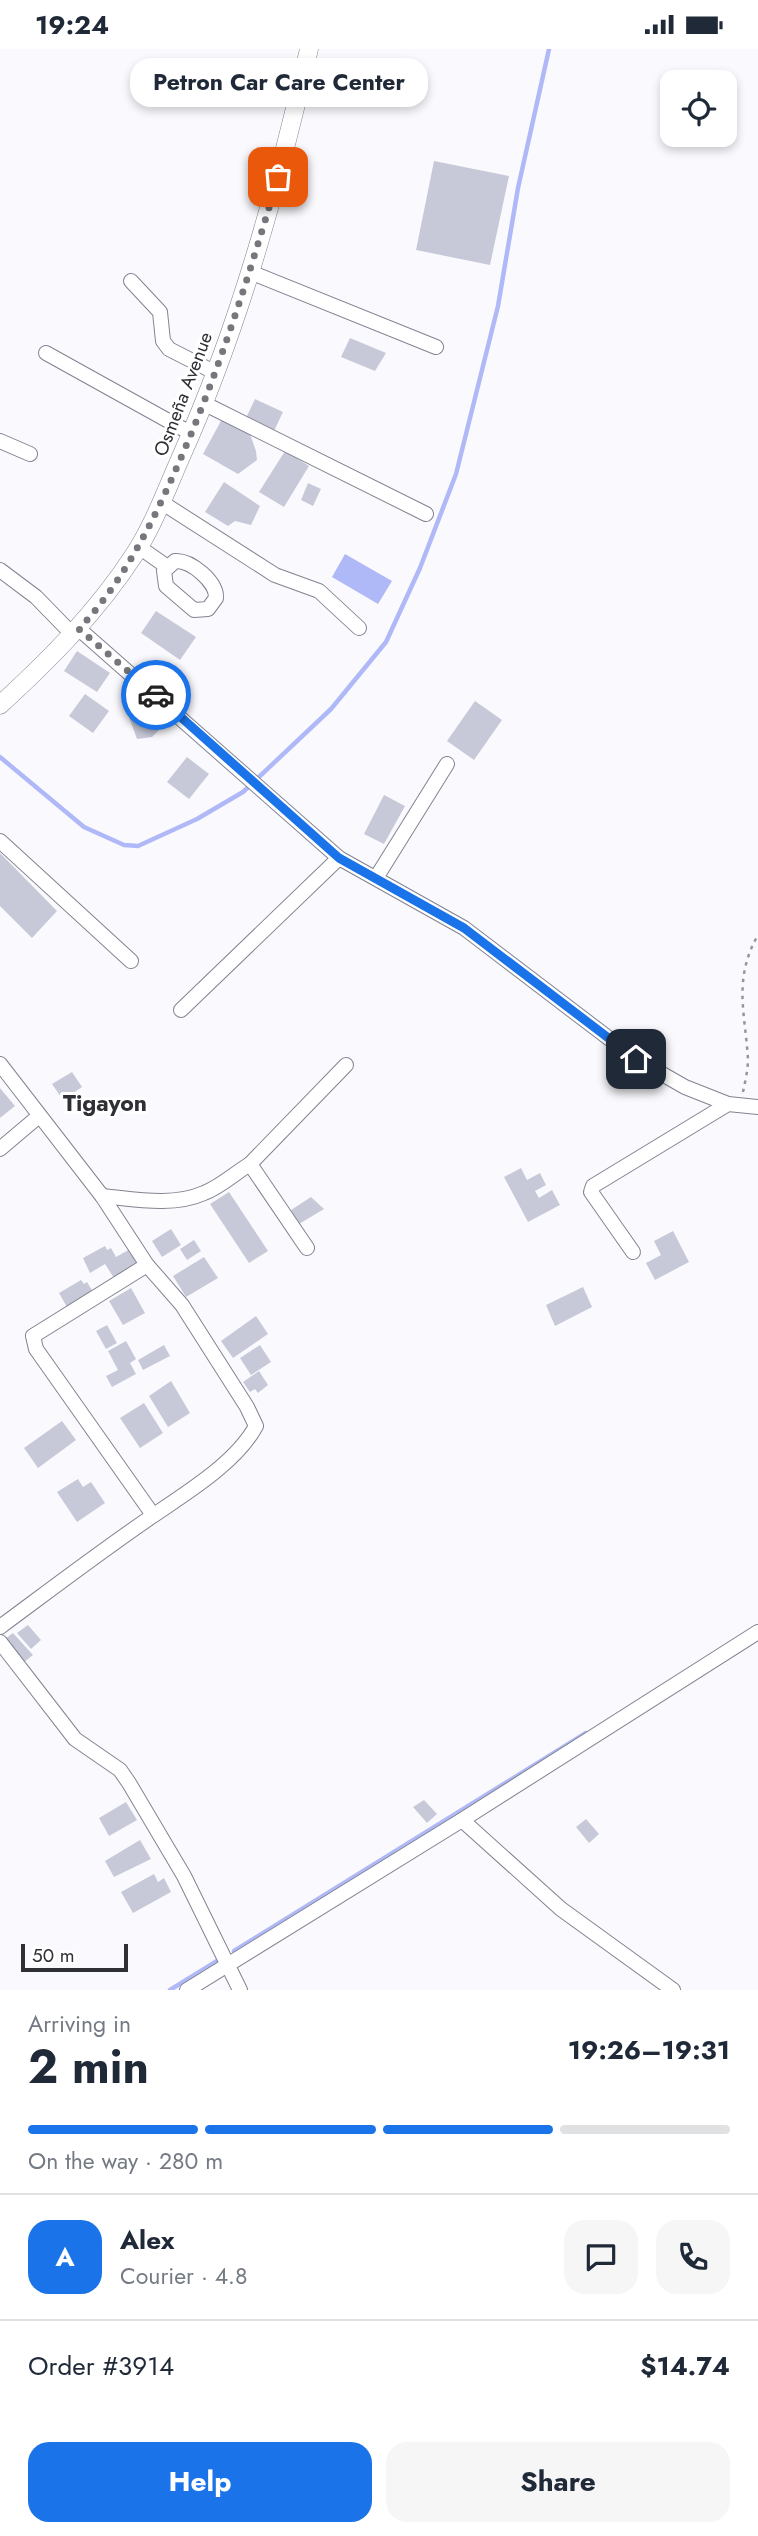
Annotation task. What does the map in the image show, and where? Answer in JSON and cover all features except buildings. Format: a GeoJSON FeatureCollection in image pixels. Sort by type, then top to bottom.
{"type":"FeatureCollection","features":[{"type":"Feature","properties":{"kind":"main road","name":"Osmeña Avenue"},"geometry":{"type":"LineString","coordinates":[[0,705],[76,632],[139,547],[161,502],[205,404],[250,272],[285,153],[309,49]]}},
{"type":"Feature","properties":{"kind":"street"},"geometry":{"type":"LineString","coordinates":[[250,272],[436,347]]}},
{"type":"Feature","properties":{"kind":"street"},"geometry":{"type":"LineString","coordinates":[[131,281],[160,312],[163,341],[169,349],[216,373]]}},
{"type":"Feature","properties":{"kind":"street"},"geometry":{"type":"LineString","coordinates":[[46,353],[191,434]]}},
{"type":"Feature","properties":{"kind":"street"},"geometry":{"type":"LineString","coordinates":[[205,404],[426,514]]}},
{"type":"Feature","properties":{"kind":"street"},"geometry":{"type":"LineString","coordinates":[[0,441],[30,454]]}},
{"type":"Feature","properties":{"kind":"street"},"geometry":{"type":"LineString","coordinates":[[161,502],[275,575],[318,591],[359,628]]}},
{"type":"Feature","properties":{"kind":"street"},"geometry":{"type":"LineString","coordinates":[[139,547],[166,566]]}},
{"type":"Feature","properties":{"kind":"street"},"geometry":{"type":"LineString","coordinates":[[0,570],[36,597],[339,858],[464,928],[636,1059],[685,1087],[734,1105],[758,1107]]}},
{"type":"Feature","properties":{"kind":"street"},"geometry":{"type":"LineString","coordinates":[[376,878],[447,764]]}},
{"type":"Feature","properties":{"kind":"street"},"geometry":{"type":"LineString","coordinates":[[0,841],[131,961]]}},
{"type":"Feature","properties":{"kind":"street"},"geometry":{"type":"LineString","coordinates":[[181,1010],[339,858]]}},
{"type":"Feature","properties":{"kind":"street"},"geometry":{"type":"LineString","coordinates":[[0,1064],[102,1196],[147,1265],[182,1305],[247,1407],[256,1426],[248,1440],[185,1496],[153,1515],[0,1627]]}},
{"type":"Feature","properties":{"kind":"street"},"geometry":{"type":"LineString","coordinates":[[102,1196],[153,1201],[204,1193],[250,1164],[346,1065]]}},
{"type":"Feature","properties":{"kind":"street"},"geometry":{"type":"LineString","coordinates":[[633,1252],[596,1200],[593,1187],[734,1105]]}},
{"type":"Feature","properties":{"kind":"street"},"geometry":{"type":"LineString","coordinates":[[0,1149],[39,1116]]}},
{"type":"Feature","properties":{"kind":"street"},"geometry":{"type":"LineString","coordinates":[[250,1164],[307,1248]]}},
{"type":"Feature","properties":{"kind":"street"},"geometry":{"type":"LineString","coordinates":[[147,1265],[33,1336],[36,1349],[153,1515]]}},
{"type":"Feature","properties":{"kind":"street"},"geometry":{"type":"LineString","coordinates":[[187,1990],[758,1633]]}},
{"type":"Feature","properties":{"kind":"street"},"geometry":{"type":"LineString","coordinates":[[0,1642],[75,1739],[111,1763],[129,1783],[184,1876],[240,1990]]}},
{"type":"Feature","properties":{"kind":"street"},"geometry":{"type":"LineString","coordinates":[[462,1820],[561,1909],[673,1990]]}},
{"type":"Feature","properties":{"kind":"path"},"geometry":{"type":"LineString","coordinates":[[734,1105],[748,1062],[740,1001],[746,957],[758,935]]}},
{"type":"Feature","properties":{"kind":"water"},"geometry":{"type":"Polygon","coordinates":[[[345,554],[392,581],[378,604],[332,577],[345,554]]]}},
{"type":"Feature","properties":{"kind":"waterway"},"geometry":{"type":"LineString","coordinates":[[0,757],[84,827],[124,845],[138,846],[197,819],[243,792],[331,709],[386,642],[420,568],[456,474],[498,306],[518,188],[549,49]]}},
{"type":"Feature","properties":{"kind":"waterway"},"geometry":{"type":"LineString","coordinates":[[234,1951],[586,1733]]}},
{"type":"Feature","properties":{"kind":"waterway"},"geometry":{"type":"LineString","coordinates":[[170,1990],[217,1961]]}},
{"type":"Feature","properties":{"kind":"way so far"},"geometry":{"type":"LineString","coordinates":[[156,695],[79,629],[135,554],[205,404],[250,272],[278,177]]}},
{"type":"Feature","properties":{"kind":"place","name":"Petron Car Care Center"},"geometry":{"type":"Point","coordinates":[278,177]}},
{"type":"Feature","properties":{"kind":"district","name":"Tigayon"},"geometry":{"type":"Point","coordinates":[105,1103]}},
{"type":"Feature","properties":{"kind":"route"},"geometry":{"type":"LineString","coordinates":[[156,695],[339,858],[464,928],[636,1059]]}}]}
